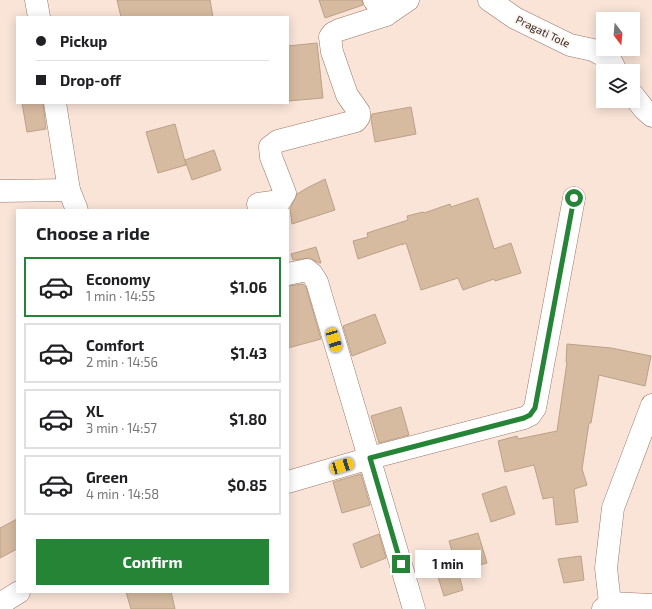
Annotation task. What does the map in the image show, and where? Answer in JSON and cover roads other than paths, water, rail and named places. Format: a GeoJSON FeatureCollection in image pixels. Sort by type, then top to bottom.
{"type":"FeatureCollection","features":[{"type":"Feature","properties":{"kind":"street"},"geometry":{"type":"LineString","coordinates":[[36,0],[39,16]]}},
{"type":"Feature","properties":{"kind":"street"},"geometry":{"type":"LineString","coordinates":[[258,204],[280,201],[285,193],[270,147],[278,141],[356,121],[359,117],[359,112],[347,95],[332,52],[330,37],[333,33],[380,7],[408,0]]}},
{"type":"Feature","properties":{"kind":"street","name":"Pragati Tole"},"geometry":{"type":"LineString","coordinates":[[489,0],[515,18],[570,45],[593,50],[610,60],[612,64]]}},
{"type":"Feature","properties":{"kind":"street"},"geometry":{"type":"LineString","coordinates":[[0,191],[73,200],[55,104]]}},
{"type":"Feature","properties":{"kind":"street"},"geometry":{"type":"LineString","coordinates":[[640,104],[652,116]]}},
{"type":"Feature","properties":{"kind":"street"},"geometry":{"type":"LineString","coordinates":[[289,482],[370,458],[524,418],[530,415],[535,408],[574,198]]}},
{"type":"Feature","properties":{"kind":"street"},"geometry":{"type":"LineString","coordinates":[[297,272],[312,274],[317,282],[414,609]]}},
{"type":"Feature","properties":{"kind":"street"},"geometry":{"type":"LineString","coordinates":[[652,405],[613,508],[606,568],[606,606],[652,605]]}},
{"type":"Feature","properties":{"kind":"street"},"geometry":{"type":"LineString","coordinates":[[0,604],[17,593]]}}]}
